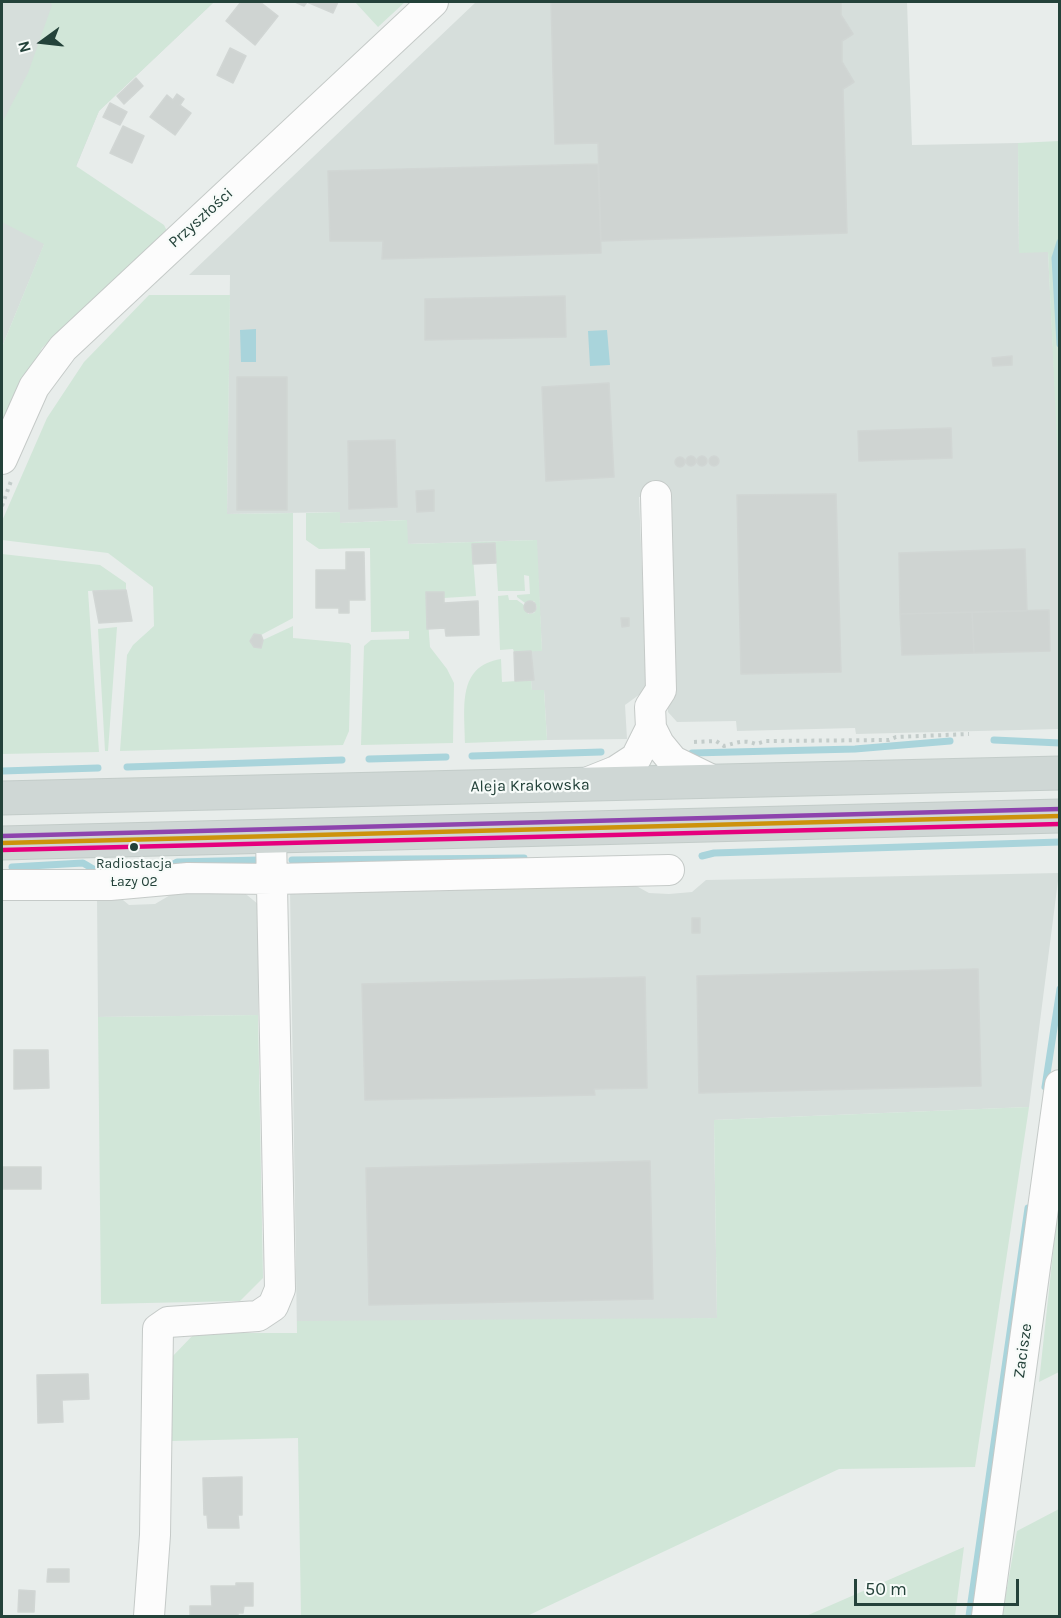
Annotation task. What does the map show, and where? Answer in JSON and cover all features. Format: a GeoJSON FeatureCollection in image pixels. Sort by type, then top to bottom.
{"type":"FeatureCollection","features":[{"type":"Feature","properties":{"kind":"main road","name":"Aleja Krakowska"},"geometry":{"type":"LineString","coordinates":[[2,798],[1059,773]]}},
{"type":"Feature","properties":{"kind":"main road"},"geometry":{"type":"LineString","coordinates":[[2,843],[1059,816]]}},
{"type":"Feature","properties":{"kind":"street","name":"Przyszłości"},"geometry":{"type":"LineString","coordinates":[[2,459],[34,387],[63,348],[433,2]]}},
{"type":"Feature","properties":{"kind":"street"},"geometry":{"type":"LineString","coordinates":[[656,496],[661,690],[650,707],[651,728],[666,755],[716,782]]}},
{"type":"Feature","properties":{"kind":"street"},"geometry":{"type":"LineString","coordinates":[[582,785],[616,771],[636,758],[651,728]]}},
{"type":"Feature","properties":{"kind":"street"},"geometry":{"type":"LineString","coordinates":[[149,1617],[155,1535],[158,1329],[168,1322],[258,1317],[273,1306],[280,1289],[271,836]]}},
{"type":"Feature","properties":{"kind":"street"},"geometry":{"type":"LineString","coordinates":[[2,885],[110,885],[188,878],[273,879],[669,870]]}},
{"type":"Feature","properties":{"kind":"street","name":"Zacisze"},"geometry":{"type":"LineString","coordinates":[[987,1617],[1059,1084]]}},
{"type":"Feature","properties":{"kind":"path"},"geometry":{"type":"LineString","coordinates":[[693,742],[716,741],[724,746],[734,741],[749,741],[756,744],[766,741],[888,740],[896,736],[969,735]]}},
{"type":"Feature","properties":{"kind":"shaded area"},"geometry":{"type":"Polygon","coordinates":[[[2,2],[214,2],[99,111],[2,347],[2,2]]]}},
{"type":"Feature","properties":{"kind":"shaded area"},"geometry":{"type":"Polygon","coordinates":[[[476,2],[907,2],[912,145],[1018,143],[1019,252],[1048,252],[1060,484],[1059,729],[856,734],[855,728],[737,731],[736,721],[677,722],[668,712],[663,496],[639,497],[647,689],[625,705],[627,739],[547,740],[544,690],[532,691],[531,680],[534,680],[531,651],[542,651],[536,540],[407,544],[406,520],[339,523],[340,512],[227,514],[230,275],[189,275],[476,2]]]}},
{"type":"Feature","properties":{"kind":"shaded area"},"geometry":{"type":"Polygon","coordinates":[[[1059,873],[1029,1107],[714,1120],[717,1318],[297,1333],[290,890],[631,883],[649,893],[669,894],[692,892],[706,880],[1059,873]]]}},
{"type":"Feature","properties":{"kind":"shaded area"},"geometry":{"type":"Polygon","coordinates":[[[242,891],[258,904],[258,1015],[98,1017],[97,895],[117,895],[129,905],[155,904],[172,894],[242,891]]]}},
{"type":"Feature","properties":{"kind":"green space"},"geometry":{"type":"Polygon","coordinates":[[[50,2],[214,2],[99,111],[76,166],[164,225],[167,231],[42,348],[2,437],[2,347],[44,244],[2,222],[2,123],[28,73],[52,5],[50,2]]]}},
{"type":"Feature","properties":{"kind":"green space"},"geometry":{"type":"Polygon","coordinates":[[[355,2],[405,2],[378,27],[355,2]]]}},
{"type":"Feature","properties":{"kind":"green space"},"geometry":{"type":"Polygon","coordinates":[[[1060,141],[1059,484],[1048,252],[1019,253],[1018,143],[1060,141]]]}},
{"type":"Feature","properties":{"kind":"green space"},"geometry":{"type":"Polygon","coordinates":[[[149,295],[230,295],[227,514],[293,513],[293,618],[261,635],[254,634],[250,641],[254,647],[261,648],[263,640],[293,626],[293,638],[351,645],[349,731],[343,745],[120,751],[127,655],[133,645],[154,626],[153,587],[108,553],[2,540],[2,521],[47,418],[84,362],[149,295]]]}},
{"type":"Feature","properties":{"kind":"green space"},"geometry":{"type":"Polygon","coordinates":[[[340,512],[340,523],[407,520],[408,544],[537,540],[542,651],[500,650],[498,596],[508,595],[509,600],[517,600],[524,605],[528,614],[534,613],[537,607],[534,601],[525,603],[517,597],[517,595],[530,594],[529,576],[524,575],[525,591],[498,591],[495,543],[472,544],[476,596],[444,598],[443,592],[426,593],[430,647],[447,669],[454,683],[453,743],[361,745],[364,646],[371,640],[409,639],[409,631],[371,632],[370,548],[319,549],[306,540],[306,513],[340,512]]]}},
{"type":"Feature","properties":{"kind":"green space"},"geometry":{"type":"Polygon","coordinates":[[[2,554],[100,565],[126,583],[126,590],[88,591],[99,752],[2,754],[2,554]]]}},
{"type":"Feature","properties":{"kind":"green space"},"geometry":{"type":"Polygon","coordinates":[[[117,627],[108,751],[105,751],[98,629],[117,627]]]}},
{"type":"Feature","properties":{"kind":"green space"},"geometry":{"type":"Polygon","coordinates":[[[501,659],[502,682],[531,680],[532,690],[544,690],[547,740],[465,743],[465,703],[470,680],[476,670],[487,663],[501,659]]]}},
{"type":"Feature","properties":{"kind":"green space"},"geometry":{"type":"Polygon","coordinates":[[[258,1015],[263,1278],[240,1301],[101,1304],[98,1017],[258,1015]]]}},
{"type":"Feature","properties":{"kind":"green space"},"geometry":{"type":"Polygon","coordinates":[[[1029,1107],[975,1467],[839,1469],[527,1616],[301,1616],[298,1438],[172,1441],[171,1358],[195,1333],[297,1333],[297,1321],[717,1318],[714,1120],[1029,1107]]]}},
{"type":"Feature","properties":{"kind":"green space"},"geometry":{"type":"Polygon","coordinates":[[[1059,1198],[1059,1372],[1039,1382],[1059,1198]]]}},
{"type":"Feature","properties":{"kind":"green space"},"geometry":{"type":"Polygon","coordinates":[[[1059,1509],[1059,1616],[1002,1616],[1017,1531],[1059,1509]]]}},
{"type":"Feature","properties":{"kind":"green space"},"geometry":{"type":"Polygon","coordinates":[[[964,1547],[955,1616],[806,1616],[964,1547]]]}},
{"type":"Feature","properties":{"kind":"water"},"geometry":{"type":"Polygon","coordinates":[[[256,329],[256,362],[241,362],[240,330],[256,329]]]}},
{"type":"Feature","properties":{"kind":"water"},"geometry":{"type":"Polygon","coordinates":[[[607,330],[610,365],[590,366],[588,331],[607,330]]]}},
{"type":"Feature","properties":{"kind":"building"},"geometry":{"type":"Polygon","coordinates":[[[241,2],[260,2],[278,16],[255,45],[226,21],[241,2]]]}},
{"type":"Feature","properties":{"kind":"building"},"geometry":{"type":"Polygon","coordinates":[[[295,2],[307,2],[304,6],[295,2]]]}},
{"type":"Feature","properties":{"kind":"building"},"geometry":{"type":"Polygon","coordinates":[[[307,2],[338,2],[333,13],[307,2]]]}},
{"type":"Feature","properties":{"kind":"building"},"geometry":{"type":"Polygon","coordinates":[[[551,2],[841,2],[841,15],[853,34],[842,41],[842,62],[854,82],[843,89],[847,233],[601,241],[598,143],[555,144],[551,2]]]}},
{"type":"Feature","properties":{"kind":"building"},"geometry":{"type":"Polygon","coordinates":[[[230,48],[246,56],[233,83],[217,75],[230,48]]]}},
{"type":"Feature","properties":{"kind":"building"},"geometry":{"type":"Polygon","coordinates":[[[136,78],[143,86],[124,104],[117,96],[136,78]]]}},
{"type":"Feature","properties":{"kind":"building"},"geometry":{"type":"Polygon","coordinates":[[[177,94],[184,99],[180,105],[191,113],[175,135],[150,117],[167,95],[173,100],[177,94]]]}},
{"type":"Feature","properties":{"kind":"building"},"geometry":{"type":"Polygon","coordinates":[[[110,103],[127,112],[120,125],[103,117],[110,103]]]}},
{"type":"Feature","properties":{"kind":"building"},"geometry":{"type":"Polygon","coordinates":[[[123,126],[144,136],[132,163],[110,153],[123,126]]]}},
{"type":"Feature","properties":{"kind":"building"},"geometry":{"type":"Polygon","coordinates":[[[598,164],[601,253],[382,259],[383,241],[330,241],[328,171],[598,164]]]}},
{"type":"Feature","properties":{"kind":"building"},"geometry":{"type":"Polygon","coordinates":[[[565,296],[566,337],[425,340],[425,299],[565,296]]]}},
{"type":"Feature","properties":{"kind":"building"},"geometry":{"type":"Polygon","coordinates":[[[1012,356],[1012,365],[993,366],[992,358],[1012,356]]]}},
{"type":"Feature","properties":{"kind":"building"},"geometry":{"type":"Polygon","coordinates":[[[237,377],[287,377],[287,510],[237,510],[237,377]]]}},
{"type":"Feature","properties":{"kind":"building"},"geometry":{"type":"Polygon","coordinates":[[[609,383],[614,477],[546,481],[542,387],[609,383]]]}},
{"type":"Feature","properties":{"kind":"building"},"geometry":{"type":"Polygon","coordinates":[[[951,428],[952,458],[859,461],[858,431],[951,428]]]}},
{"type":"Feature","properties":{"kind":"building"},"geometry":{"type":"Polygon","coordinates":[[[395,440],[397,507],[349,509],[348,441],[395,440]]]}},
{"type":"Feature","properties":{"kind":"building"},"geometry":{"type":"Polygon","coordinates":[[[691,456],[695,457],[695,465],[691,466],[687,465],[686,461],[687,457],[691,456]]]}},
{"type":"Feature","properties":{"kind":"building"},"geometry":{"type":"Polygon","coordinates":[[[702,456],[706,457],[706,465],[702,466],[698,465],[697,461],[698,457],[702,456]]]}},
{"type":"Feature","properties":{"kind":"building"},"geometry":{"type":"Polygon","coordinates":[[[714,456],[718,457],[718,465],[714,466],[710,465],[709,461],[710,457],[714,456]]]}},
{"type":"Feature","properties":{"kind":"building"},"geometry":{"type":"Polygon","coordinates":[[[680,457],[684,458],[684,466],[680,467],[676,466],[675,462],[676,458],[680,457]]]}},
{"type":"Feature","properties":{"kind":"building"},"geometry":{"type":"Polygon","coordinates":[[[434,490],[434,511],[417,512],[416,491],[434,490]]]}},
{"type":"Feature","properties":{"kind":"building"},"geometry":{"type":"Polygon","coordinates":[[[836,494],[841,672],[741,674],[737,495],[836,494]]]}},
{"type":"Feature","properties":{"kind":"building"},"geometry":{"type":"Polygon","coordinates":[[[495,543],[496,563],[473,564],[472,544],[495,543]]]}},
{"type":"Feature","properties":{"kind":"building"},"geometry":{"type":"Polygon","coordinates":[[[1025,549],[1027,611],[900,614],[899,553],[1025,549]]]}},
{"type":"Feature","properties":{"kind":"building"},"geometry":{"type":"Polygon","coordinates":[[[346,552],[364,552],[365,600],[349,600],[349,613],[339,613],[339,608],[316,608],[316,570],[346,570],[346,552]]]}},
{"type":"Feature","properties":{"kind":"building"},"geometry":{"type":"Polygon","coordinates":[[[126,590],[132,621],[99,623],[93,591],[126,590]]]}},
{"type":"Feature","properties":{"kind":"building"},"geometry":{"type":"Polygon","coordinates":[[[426,592],[444,592],[444,603],[478,601],[479,635],[446,636],[445,628],[427,629],[426,592]]]}},
{"type":"Feature","properties":{"kind":"building"},"geometry":{"type":"Polygon","coordinates":[[[532,601],[535,602],[535,612],[528,613],[525,612],[524,605],[525,602],[532,601]]]}},
{"type":"Feature","properties":{"kind":"building"},"geometry":{"type":"Polygon","coordinates":[[[1049,610],[1050,651],[974,653],[972,612],[1049,610]]]}},
{"type":"Feature","properties":{"kind":"building"},"geometry":{"type":"Polygon","coordinates":[[[972,612],[974,653],[902,655],[900,614],[972,612]]]}},
{"type":"Feature","properties":{"kind":"building"},"geometry":{"type":"Polygon","coordinates":[[[621,618],[629,618],[629,626],[622,627],[621,618]]]}},
{"type":"Feature","properties":{"kind":"building"},"geometry":{"type":"Polygon","coordinates":[[[254,634],[261,635],[263,640],[261,648],[254,647],[250,641],[254,634]]]}},
{"type":"Feature","properties":{"kind":"building"},"geometry":{"type":"Polygon","coordinates":[[[531,651],[534,680],[515,681],[514,652],[531,651]]]}},
{"type":"Feature","properties":{"kind":"building"},"geometry":{"type":"Polygon","coordinates":[[[692,918],[700,918],[700,933],[692,933],[692,918]]]}},
{"type":"Feature","properties":{"kind":"building"},"geometry":{"type":"Polygon","coordinates":[[[978,969],[981,1086],[699,1093],[697,976],[978,969]]]}},
{"type":"Feature","properties":{"kind":"building"},"geometry":{"type":"Polygon","coordinates":[[[645,977],[647,1088],[594,1089],[595,1095],[365,1100],[362,984],[645,977]]]}},
{"type":"Feature","properties":{"kind":"building"},"geometry":{"type":"Polygon","coordinates":[[[14,1050],[48,1050],[49,1088],[14,1089],[14,1050]]]}},
{"type":"Feature","properties":{"kind":"building"},"geometry":{"type":"Polygon","coordinates":[[[650,1161],[653,1299],[369,1305],[366,1168],[650,1161]]]}},
{"type":"Feature","properties":{"kind":"building"},"geometry":{"type":"Polygon","coordinates":[[[2,1167],[41,1167],[41,1189],[2,1189],[2,1167]]]}},
{"type":"Feature","properties":{"kind":"building"},"geometry":{"type":"Polygon","coordinates":[[[88,1374],[89,1399],[62,1400],[63,1422],[38,1423],[37,1375],[88,1374]]]}},
{"type":"Feature","properties":{"kind":"building"},"geometry":{"type":"Polygon","coordinates":[[[242,1477],[242,1515],[238,1515],[239,1528],[208,1528],[207,1515],[204,1515],[203,1478],[242,1477]]]}},
{"type":"Feature","properties":{"kind":"building"},"geometry":{"type":"Polygon","coordinates":[[[48,1569],[69,1569],[69,1582],[47,1582],[48,1569]]]}},
{"type":"Feature","properties":{"kind":"building"},"geometry":{"type":"Polygon","coordinates":[[[236,1583],[253,1583],[253,1606],[244,1606],[243,1613],[238,1613],[238,1616],[190,1616],[190,1606],[212,1606],[211,1586],[236,1586],[236,1583]]]}},
{"type":"Feature","properties":{"kind":"building"},"geometry":{"type":"Polygon","coordinates":[[[19,1590],[35,1591],[34,1612],[18,1612],[19,1590]]]}},
{"type":"Feature","properties":{"kind":"waterway"},"geometry":{"type":"LineString","coordinates":[[1060,242],[1055,258],[1060,344]]}},
{"type":"Feature","properties":{"kind":"waterway"},"geometry":{"type":"LineString","coordinates":[[994,740],[1060,743]]}},
{"type":"Feature","properties":{"kind":"waterway"},"geometry":{"type":"LineString","coordinates":[[692,753],[855,749],[950,741]]}},
{"type":"Feature","properties":{"kind":"waterway"},"geometry":{"type":"LineString","coordinates":[[472,756],[601,752]]}},
{"type":"Feature","properties":{"kind":"waterway"},"geometry":{"type":"LineString","coordinates":[[369,759],[446,757]]}},
{"type":"Feature","properties":{"kind":"waterway"},"geometry":{"type":"LineString","coordinates":[[127,767],[342,760]]}},
{"type":"Feature","properties":{"kind":"waterway"},"geometry":{"type":"LineString","coordinates":[[2,771],[98,768]]}},
{"type":"Feature","properties":{"kind":"waterway"},"geometry":{"type":"LineString","coordinates":[[702,856],[714,853],[1060,842]]}},
{"type":"Feature","properties":{"kind":"waterway"},"geometry":{"type":"LineString","coordinates":[[292,860],[524,858]]}},
{"type":"Feature","properties":{"kind":"waterway"},"geometry":{"type":"LineString","coordinates":[[167,868],[177,862],[258,860]]}},
{"type":"Feature","properties":{"kind":"waterway"},"geometry":{"type":"LineString","coordinates":[[12,867],[83,863],[95,870],[105,870]]}},
{"type":"Feature","properties":{"kind":"waterway"},"geometry":{"type":"LineString","coordinates":[[1045,1087],[1060,989]]}},
{"type":"Feature","properties":{"kind":"waterway"},"geometry":{"type":"LineString","coordinates":[[969,1616],[1028,1208]]}},
{"type":"Feature","properties":{"kind":"transit line"},"geometry":{"type":"LineString","coordinates":[[2,836],[1060,809]]}},
{"type":"Feature","properties":{"kind":"transit line"},"geometry":{"type":"LineString","coordinates":[[2,843],[1060,816]]}},
{"type":"Feature","properties":{"kind":"transit line"},"geometry":{"type":"LineString","coordinates":[[2,850],[1060,824]]}},
{"type":"Feature","properties":{"kind":"place","name":"Radiostacja Łazy 02"},"geometry":{"type":"Point","coordinates":[134,847]}}]}
